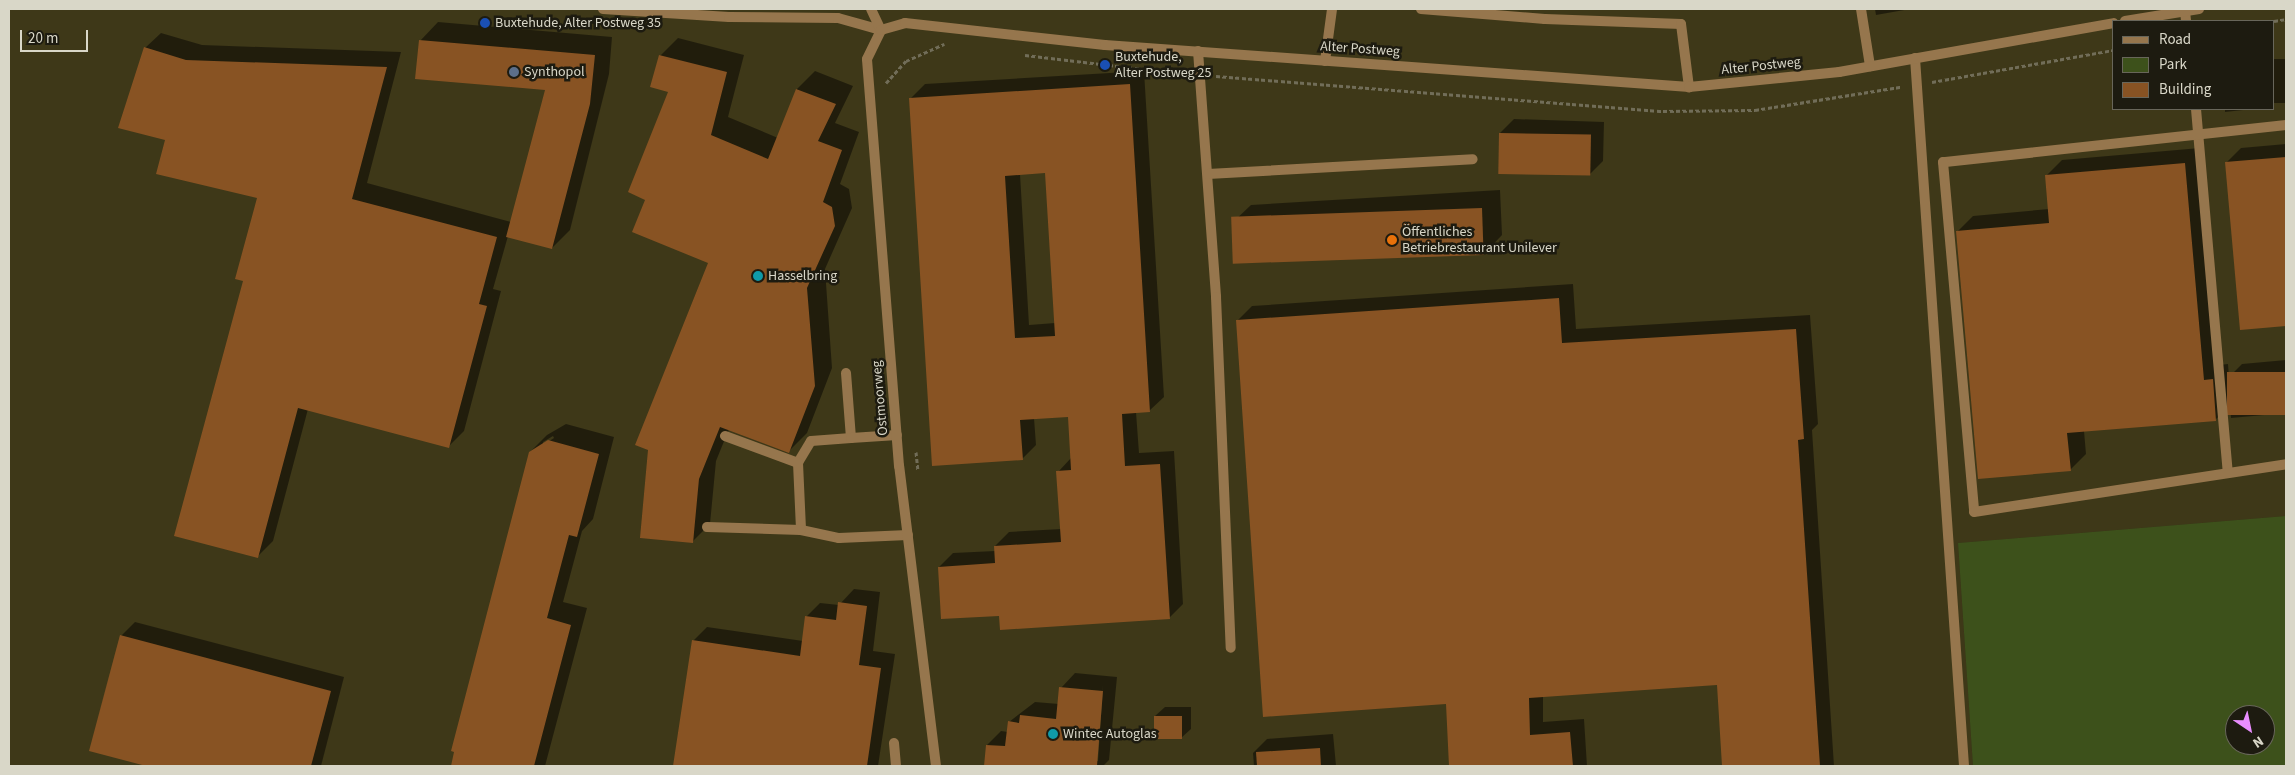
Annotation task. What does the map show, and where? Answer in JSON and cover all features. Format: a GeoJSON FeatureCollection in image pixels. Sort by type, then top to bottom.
{"type":"FeatureCollection","features":[{"type":"Feature","properties":{"kind":"street"},"geometry":{"type":"LineString","coordinates":[[609,9],[729,17],[838,18],[880,30]]}},
{"type":"Feature","properties":{"kind":"street"},"geometry":{"type":"LineString","coordinates":[[871,9],[880,30]]}},
{"type":"Feature","properties":{"kind":"street"},"geometry":{"type":"LineString","coordinates":[[1325,60],[1332,9]]}},
{"type":"Feature","properties":{"kind":"street"},"geometry":{"type":"LineString","coordinates":[[1421,9],[1545,19],[1681,24],[1689,87]]}},
{"type":"Feature","properties":{"kind":"street"},"geometry":{"type":"LineString","coordinates":[[1861,9],[1870,66]]}},
{"type":"Feature","properties":{"kind":"street"},"geometry":{"type":"LineString","coordinates":[[2128,20],[2152,13],[2186,16],[2199,9]]}},
{"type":"Feature","properties":{"kind":"street","name":"Alter Postweg"},"geometry":{"type":"LineString","coordinates":[[880,30],[905,23],[1198,51],[1689,87],[1870,66],[2112,23]]}},
{"type":"Feature","properties":{"kind":"street","name":"Ostmoorweg"},"geometry":{"type":"LineString","coordinates":[[880,30],[867,59],[897,435],[936,766]]}},
{"type":"Feature","properties":{"kind":"street"},"geometry":{"type":"LineString","coordinates":[[1198,51],[1208,174],[1231,648]]}},
{"type":"Feature","properties":{"kind":"street"},"geometry":{"type":"LineString","coordinates":[[1915,58],[1964,766]]}},
{"type":"Feature","properties":{"kind":"street"},"geometry":{"type":"LineString","coordinates":[[2196,110],[2228,474]]}},
{"type":"Feature","properties":{"kind":"street"},"geometry":{"type":"LineString","coordinates":[[2286,125],[1943,162],[1950,267],[1974,512],[2286,464]]}},
{"type":"Feature","properties":{"kind":"street"},"geometry":{"type":"LineString","coordinates":[[1208,174],[1473,159]]}},
{"type":"Feature","properties":{"kind":"street"},"geometry":{"type":"LineString","coordinates":[[846,373],[851,438]]}},
{"type":"Feature","properties":{"kind":"street"},"geometry":{"type":"LineString","coordinates":[[801,530],[798,463],[811,441],[897,435]]}},
{"type":"Feature","properties":{"kind":"street"},"geometry":{"type":"LineString","coordinates":[[725,436],[798,463]]}},
{"type":"Feature","properties":{"kind":"street"},"geometry":{"type":"LineString","coordinates":[[707,527],[801,530],[839,538],[908,535]]}},
{"type":"Feature","properties":{"kind":"street"},"geometry":{"type":"LineString","coordinates":[[894,743],[896,766]]}},
{"type":"Feature","properties":{"kind":"path"},"geometry":{"type":"LineString","coordinates":[[886,93],[885,83],[906,61],[946,44]]}},
{"type":"Feature","properties":{"kind":"path"},"geometry":{"type":"LineString","coordinates":[[1023,54],[1139,71],[1663,111],[1755,110],[2112,50]]}},
{"type":"Feature","properties":{"kind":"path"},"geometry":{"type":"LineString","coordinates":[[916,442],[919,481]]}},
{"type":"Feature","properties":{"kind":"shaded area"},"geometry":{"type":"Polygon","coordinates":[[[9,9],[2286,9],[2286,516],[1958,543],[1973,766],[9,766],[9,9]]]}},
{"type":"Feature","properties":{"kind":"green space"},"geometry":{"type":"Polygon","coordinates":[[[2286,516],[2286,766],[1973,766],[1958,543],[2286,516]]]}},
{"type":"Feature","properties":{"kind":"building"},"geometry":{"type":"Polygon","coordinates":[[[419,40],[595,55],[590,104],[552,249],[506,237],[545,90],[415,79],[419,40]]]}},
{"type":"Feature","properties":{"kind":"building"},"geometry":{"type":"Polygon","coordinates":[[[144,47],[186,60],[387,67],[352,199],[497,237],[479,304],[487,306],[449,448],[298,408],[258,558],[174,536],[243,281],[235,279],[257,198],[156,174],[165,140],[118,128],[144,47]]]}},
{"type":"Feature","properties":{"kind":"building","name":"Hasselbring"},"geometry":{"type":"Polygon","coordinates":[[[659,55],[727,72],[711,135],[768,159],[796,89],[836,104],[818,141],[842,150],[823,202],[832,207],[835,226],[807,288],[815,386],[789,453],[720,427],[699,479],[693,543],[640,538],[648,450],[635,445],[708,263],[632,232],[645,200],[628,192],[668,92],[650,87],[659,55]]]}},
{"type":"Feature","properties":{"kind":"building"},"geometry":{"type":"Polygon","coordinates":[[[1130,84],[1150,412],[1122,414],[1125,466],[1160,464],[1170,619],[1000,630],[999,616],[941,619],[938,567],[995,563],[994,546],[1061,542],[1056,471],[1071,470],[1068,417],[1020,420],[1023,460],[932,466],[909,98],[1130,84]],[[1045,173],[1005,176],[1015,338],[1055,336],[1045,173]]]}},
{"type":"Feature","properties":{"kind":"building"},"geometry":{"type":"Polygon","coordinates":[[[1499,133],[1591,135],[1590,176],[1498,174],[1499,133]]]}},
{"type":"Feature","properties":{"kind":"building"},"geometry":{"type":"Polygon","coordinates":[[[2286,157],[2286,326],[2240,330],[2225,162],[2286,157]]]}},
{"type":"Feature","properties":{"kind":"building"},"geometry":{"type":"Polygon","coordinates":[[[2185,163],[2204,380],[2213,379],[2216,421],[2067,433],[2071,471],[1978,479],[1956,231],[2049,223],[2045,175],[2185,163]]]}},
{"type":"Feature","properties":{"kind":"building"},"geometry":{"type":"Polygon","coordinates":[[[1482,208],[1484,255],[1233,264],[1231,217],[1482,208]]]}},
{"type":"Feature","properties":{"kind":"building"},"geometry":{"type":"Polygon","coordinates":[[[1559,298],[1562,343],[1796,329],[1804,439],[1798,440],[1820,766],[1722,766],[1717,685],[1529,698],[1530,735],[1570,732],[1573,766],[1449,766],[1446,704],[1263,717],[1236,320],[1559,298]]]}},
{"type":"Feature","properties":{"kind":"building"},"geometry":{"type":"Polygon","coordinates":[[[2227,372],[2286,372],[2286,415],[2227,415],[2227,372]]]}},
{"type":"Feature","properties":{"kind":"building"},"geometry":{"type":"Polygon","coordinates":[[[548,440],[599,454],[577,537],[569,535],[547,618],[571,625],[534,766],[451,766],[454,752],[451,751],[529,452],[548,440]]]}},
{"type":"Feature","properties":{"kind":"building"},"geometry":{"type":"Polygon","coordinates":[[[838,602],[867,606],[859,665],[881,668],[867,766],[673,766],[692,640],[800,656],[805,616],[836,620],[838,602]]]}},
{"type":"Feature","properties":{"kind":"building"},"geometry":{"type":"Polygon","coordinates":[[[120,635],[331,691],[311,766],[146,766],[89,751],[120,635]]]}},
{"type":"Feature","properties":{"kind":"building","name":"Wintec Autoglas"},"geometry":{"type":"Polygon","coordinates":[[[1059,687],[1103,691],[1097,766],[984,766],[986,745],[1005,746],[1008,721],[1019,723],[1020,715],[1056,719],[1059,687]]]}},
{"type":"Feature","properties":{"kind":"building"},"geometry":{"type":"Polygon","coordinates":[[[1154,716],[1182,716],[1182,739],[1154,739],[1154,716]]]}},
{"type":"Feature","properties":{"kind":"building"},"geometry":{"type":"Polygon","coordinates":[[[1320,748],[1321,766],[1257,766],[1256,752],[1320,748]]]}},
{"type":"Feature","properties":{"kind":"place","name":"Buxtehude, Alter Postweg 35"},"geometry":{"type":"Point","coordinates":[485,23]}},
{"type":"Feature","properties":{"kind":"place","name":"Buxtehude, Alter Postweg 25"},"geometry":{"type":"Point","coordinates":[1105,65]}},
{"type":"Feature","properties":{"kind":"place","name":"Synthopol"},"geometry":{"type":"Point","coordinates":[514,72]}},
{"type":"Feature","properties":{"kind":"place","name":"Öffentliches Betriebrestaurant Unilever"},"geometry":{"type":"Point","coordinates":[1392,240]}},
{"type":"Feature","properties":{"kind":"place","name":"Hasselbring"},"geometry":{"type":"Point","coordinates":[758,276]}},
{"type":"Feature","properties":{"kind":"place","name":"Wintec Autoglas"},"geometry":{"type":"Point","coordinates":[1053,734]}}]}
